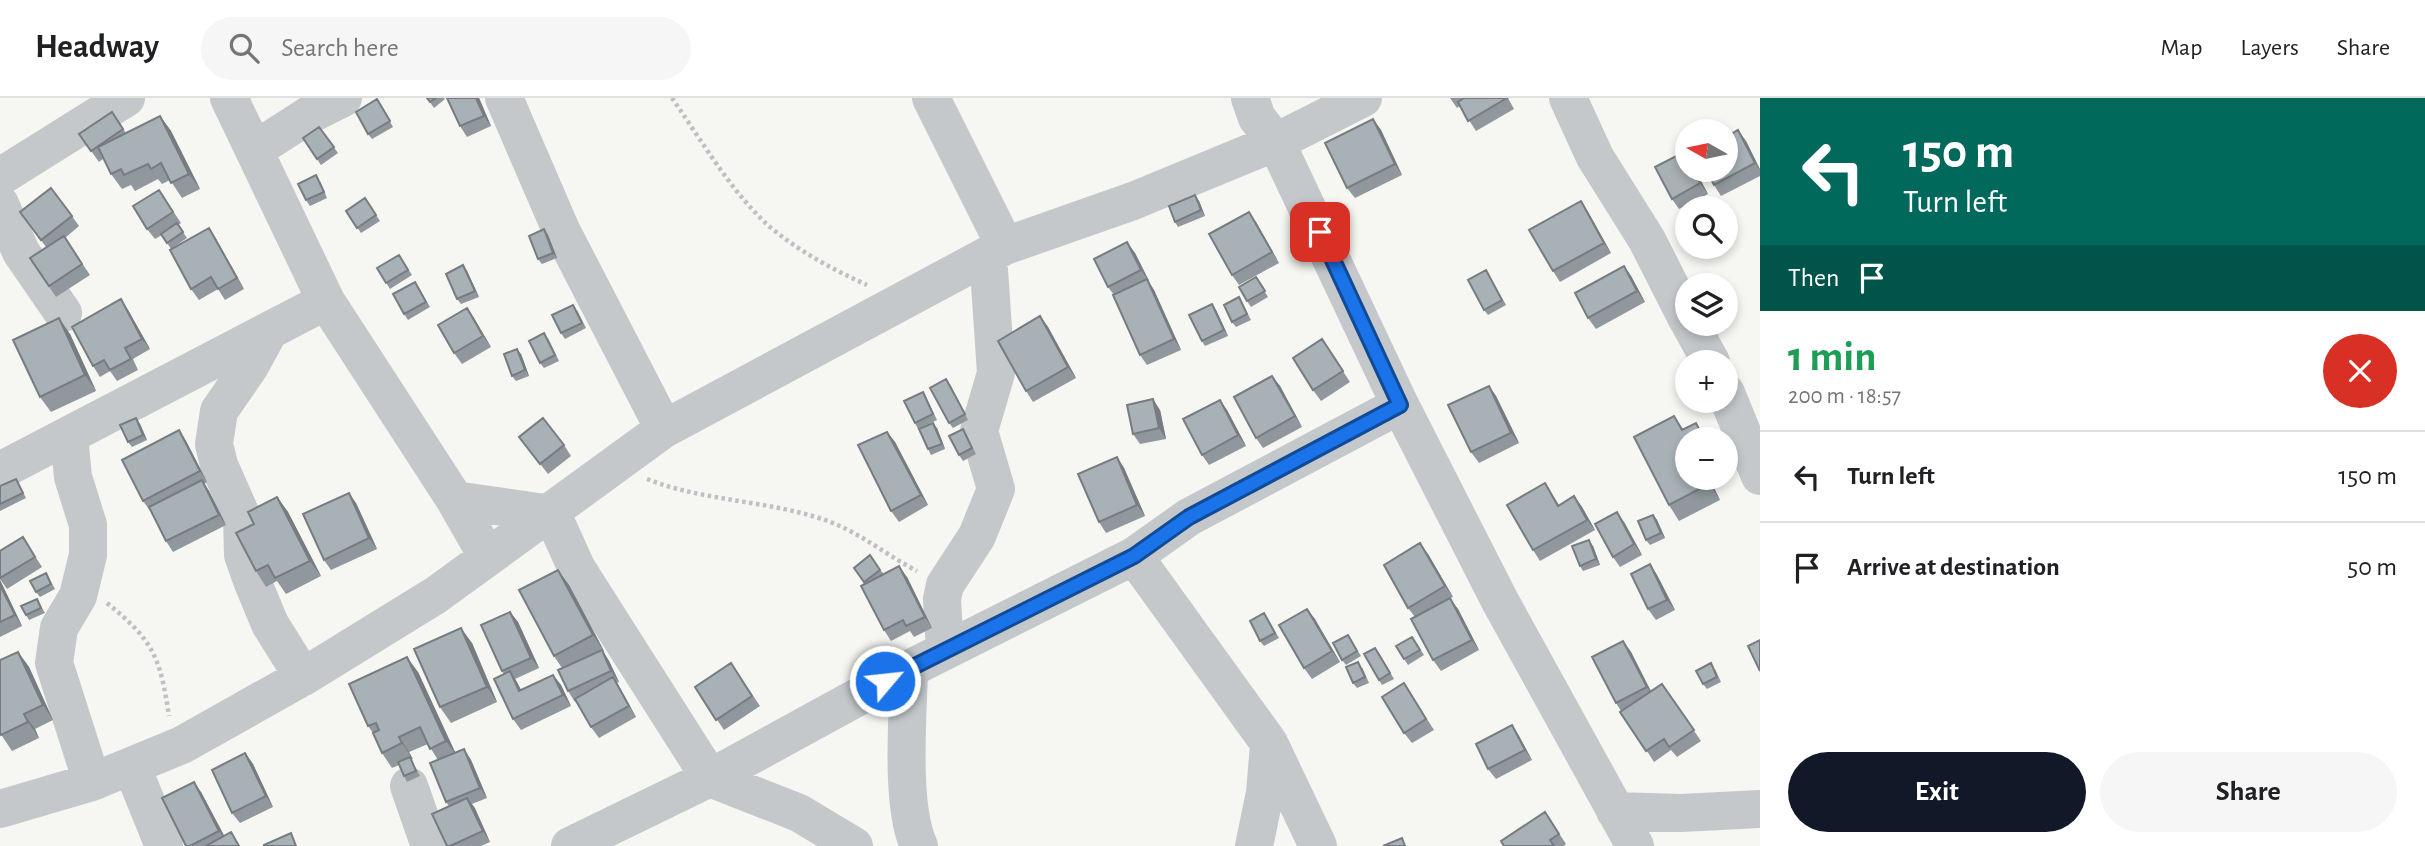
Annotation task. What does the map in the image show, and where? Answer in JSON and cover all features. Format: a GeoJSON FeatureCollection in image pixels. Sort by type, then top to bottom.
{"type":"FeatureCollection","features":[{"type":"Feature","properties":{"kind":"street"},"geometry":{"type":"LineString","coordinates":[[0,177],[126,98]]}},
{"type":"Feature","properties":{"kind":"street"},"geometry":{"type":"LineString","coordinates":[[256,149],[309,115],[343,98]]}},
{"type":"Feature","properties":{"kind":"street"},"geometry":{"type":"LineString","coordinates":[[504,98],[561,230],[664,429]]}},
{"type":"Feature","properties":{"kind":"street"},"geometry":{"type":"LineString","coordinates":[[930,98],[997,250],[996,373],[993,393],[979,426],[996,489],[977,536],[945,585],[942,598],[945,650]]}},
{"type":"Feature","properties":{"kind":"street"},"geometry":{"type":"LineString","coordinates":[[1250,98],[1257,118],[1276,142],[1400,405],[1500,601],[1635,846]]}},
{"type":"Feature","properties":{"kind":"street"},"geometry":{"type":"LineString","coordinates":[[0,809],[92,782],[182,745],[303,677],[436,595],[487,556],[552,514],[664,429],[997,250],[1133,201],[1276,142],[1363,98]]}},
{"type":"Feature","properties":{"kind":"street"},"geometry":{"type":"LineString","coordinates":[[1568,98],[1595,158],[1647,240],[1675,295]]}},
{"type":"Feature","properties":{"kind":"street"},"geometry":{"type":"LineString","coordinates":[[230,100],[309,115]]}},
{"type":"Feature","properties":{"kind":"street"},"geometry":{"type":"LineString","coordinates":[[230,100],[256,149],[302,256],[326,302],[455,500],[487,556]]}},
{"type":"Feature","properties":{"kind":"street"},"geometry":{"type":"LineString","coordinates":[[0,204],[21,252],[63,313]]}},
{"type":"Feature","properties":{"kind":"street"},"geometry":{"type":"LineString","coordinates":[[0,471],[326,302]]}},
{"type":"Feature","properties":{"kind":"street"},"geometry":{"type":"LineString","coordinates":[[268,332],[250,366],[219,411],[214,444],[219,465],[242,517],[243,555],[253,583],[270,624],[303,677]]}},
{"type":"Feature","properties":{"kind":"street"},"geometry":{"type":"LineString","coordinates":[[570,846],[710,778],[945,650],[1134,556],[1189,517],[1400,405]]}},
{"type":"Feature","properties":{"kind":"street"},"geometry":{"type":"LineString","coordinates":[[1734,413],[1760,477]]}},
{"type":"Feature","properties":{"kind":"street"},"geometry":{"type":"LineString","coordinates":[[69,436],[70,464],[89,530],[88,555],[83,583],[59,628],[54,663],[92,782]]}},
{"type":"Feature","properties":{"kind":"street"},"geometry":{"type":"LineString","coordinates":[[455,500],[552,514]]}},
{"type":"Feature","properties":{"kind":"street"},"geometry":{"type":"LineString","coordinates":[[552,514],[577,569],[710,778],[799,813],[854,846]]}},
{"type":"Feature","properties":{"kind":"street"},"geometry":{"type":"LineString","coordinates":[[1134,556],[1269,743],[1318,846]]}},
{"type":"Feature","properties":{"kind":"street"},"geometry":{"type":"LineString","coordinates":[[909,669],[908,785],[912,824],[919,846]]}},
{"type":"Feature","properties":{"kind":"street"},"geometry":{"type":"LineString","coordinates":[[1254,846],[1265,793],[1269,743]]}},
{"type":"Feature","properties":{"kind":"street"},"geometry":{"type":"LineString","coordinates":[[132,767],[164,846]]}},
{"type":"Feature","properties":{"kind":"street"},"geometry":{"type":"LineString","coordinates":[[409,786],[430,846]]}},
{"type":"Feature","properties":{"kind":"street"},"geometry":{"type":"LineString","coordinates":[[1615,811],[1681,813],[1760,809]]}},
{"type":"Feature","properties":{"kind":"path"},"geometry":{"type":"LineString","coordinates":[[672,98],[744,198],[771,227],[823,265],[902,302]]}},
{"type":"Feature","properties":{"kind":"path"},"geometry":{"type":"LineString","coordinates":[[614,466],[676,491],[771,506],[833,522],[945,585]]}},
{"type":"Feature","properties":{"kind":"path"},"geometry":{"type":"LineString","coordinates":[[83,583],[135,626],[149,645],[164,678],[171,723],[182,745]]}},
{"type":"Feature","properties":{"kind":"building"},"geometry":{"type":"Polygon","coordinates":[[[447,98],[476,98],[484,116],[460,126],[447,98]]]}},
{"type":"Feature","properties":{"kind":"building"},"geometry":{"type":"Polygon","coordinates":[[[1464,98],[1507,98],[1468,121],[1458,102],[1464,98]]]}},
{"type":"Feature","properties":{"kind":"building"},"geometry":{"type":"Polygon","coordinates":[[[377,99],[390,121],[368,134],[356,112],[377,99]]]}},
{"type":"Feature","properties":{"kind":"building"},"geometry":{"type":"Polygon","coordinates":[[[112,112],[123,129],[91,151],[79,134],[112,112]]]}},
{"type":"Feature","properties":{"kind":"building"},"geometry":{"type":"Polygon","coordinates":[[[160,116],[189,174],[171,183],[161,163],[151,169],[148,164],[124,175],[121,169],[111,174],[98,147],[160,116]]]}},
{"type":"Feature","properties":{"kind":"building"},"geometry":{"type":"Polygon","coordinates":[[[1373,119],[1395,164],[1347,188],[1325,143],[1373,119]]]}},
{"type":"Feature","properties":{"kind":"building"},"geometry":{"type":"Polygon","coordinates":[[[319,127],[334,147],[317,159],[303,138],[319,127]]]}},
{"type":"Feature","properties":{"kind":"building"},"geometry":{"type":"Polygon","coordinates":[[[1738,130],[1755,163],[1738,172],[1738,130]]]}},
{"type":"Feature","properties":{"kind":"building"},"geometry":{"type":"Polygon","coordinates":[[[1675,157],[1675,182],[1700,183],[1672,199],[1655,167],[1675,157]]]}},
{"type":"Feature","properties":{"kind":"building"},"geometry":{"type":"Polygon","coordinates":[[[316,175],[324,192],[306,200],[298,184],[316,175]]]}},
{"type":"Feature","properties":{"kind":"building"},"geometry":{"type":"Polygon","coordinates":[[[51,188],[72,216],[41,240],[20,212],[51,188]]]}},
{"type":"Feature","properties":{"kind":"building"},"geometry":{"type":"Polygon","coordinates":[[[159,190],[173,212],[147,229],[133,206],[159,190]]]}},
{"type":"Feature","properties":{"kind":"building"},"geometry":{"type":"Polygon","coordinates":[[[1195,195],[1201,210],[1175,222],[1169,206],[1195,195]]]}},
{"type":"Feature","properties":{"kind":"building"},"geometry":{"type":"Polygon","coordinates":[[[365,198],[376,215],[357,228],[346,211],[365,198]]]}},
{"type":"Feature","properties":{"kind":"building"},"geometry":{"type":"Polygon","coordinates":[[[1581,201],[1604,243],[1553,271],[1529,230],[1581,201]]]}},
{"type":"Feature","properties":{"kind":"building"},"geometry":{"type":"Polygon","coordinates":[[[1249,212],[1272,252],[1232,275],[1209,234],[1249,212]]]}},
{"type":"Feature","properties":{"kind":"building"},"geometry":{"type":"Polygon","coordinates":[[[177,223],[183,232],[167,243],[161,234],[177,223]]]}},
{"type":"Feature","properties":{"kind":"building"},"geometry":{"type":"Polygon","coordinates":[[[209,228],[237,278],[218,289],[211,277],[191,289],[170,250],[209,228]]]}},
{"type":"Feature","properties":{"kind":"building"},"geometry":{"type":"Polygon","coordinates":[[[544,229],[553,253],[538,259],[529,236],[544,229]]]}},
{"type":"Feature","properties":{"kind":"building"},"geometry":{"type":"Polygon","coordinates":[[[64,236],[82,264],[49,286],[30,258],[64,236]]]}},
{"type":"Feature","properties":{"kind":"building"},"geometry":{"type":"Polygon","coordinates":[[[1127,242],[1141,270],[1108,287],[1094,259],[1127,242]]]}},
{"type":"Feature","properties":{"kind":"building"},"geometry":{"type":"Polygon","coordinates":[[[399,255],[408,270],[386,283],[377,268],[399,255]]]}},
{"type":"Feature","properties":{"kind":"building"},"geometry":{"type":"Polygon","coordinates":[[[463,265],[475,291],[457,299],[446,274],[463,265]]]}},
{"type":"Feature","properties":{"kind":"building"},"geometry":{"type":"Polygon","coordinates":[[[1624,266],[1637,291],[1588,318],[1575,293],[1624,266]]]}},
{"type":"Feature","properties":{"kind":"building"},"geometry":{"type":"Polygon","coordinates":[[[1486,270],[1502,300],[1484,310],[1468,280],[1486,270]]]}},
{"type":"Feature","properties":{"kind":"building"},"geometry":{"type":"Polygon","coordinates":[[[1256,277],[1265,291],[1247,301],[1239,287],[1256,277]]]}},
{"type":"Feature","properties":{"kind":"building"},"geometry":{"type":"Polygon","coordinates":[[[1147,279],[1174,339],[1140,355],[1113,295],[1147,279]]]}},
{"type":"Feature","properties":{"kind":"building"},"geometry":{"type":"Polygon","coordinates":[[[415,282],[426,302],[404,314],[393,294],[415,282]]]}},
{"type":"Feature","properties":{"kind":"building"},"geometry":{"type":"Polygon","coordinates":[[[1239,297],[1247,314],[1232,322],[1224,305],[1239,297]]]}},
{"type":"Feature","properties":{"kind":"building"},"geometry":{"type":"Polygon","coordinates":[[[121,299],[142,339],[125,348],[131,359],[110,370],[104,360],[93,366],[72,327],[121,299]]]}},
{"type":"Feature","properties":{"kind":"building"},"geometry":{"type":"Polygon","coordinates":[[[1212,304],[1224,330],[1202,341],[1189,315],[1212,304]]]}},
{"type":"Feature","properties":{"kind":"building"},"geometry":{"type":"Polygon","coordinates":[[[573,305],[582,323],[561,333],[552,315],[573,305]]]}},
{"type":"Feature","properties":{"kind":"building"},"geometry":{"type":"Polygon","coordinates":[[[467,308],[483,336],[454,353],[438,325],[467,308]]]}},
{"type":"Feature","properties":{"kind":"building"},"geometry":{"type":"Polygon","coordinates":[[[1040,316],[1068,367],[1026,391],[998,341],[1040,316]]]}},
{"type":"Feature","properties":{"kind":"building"},"geometry":{"type":"Polygon","coordinates":[[[59,318],[85,375],[40,397],[13,340],[59,318]]]}},
{"type":"Feature","properties":{"kind":"building"},"geometry":{"type":"Polygon","coordinates":[[[544,333],[555,355],[540,363],[529,341],[544,333]]]}},
{"type":"Feature","properties":{"kind":"building"},"geometry":{"type":"Polygon","coordinates":[[[1322,339],[1343,371],[1313,390],[1293,358],[1322,339]]]}},
{"type":"Feature","properties":{"kind":"building"},"geometry":{"type":"Polygon","coordinates":[[[517,349],[525,370],[512,376],[504,354],[517,349]]]}},
{"type":"Feature","properties":{"kind":"building"},"geometry":{"type":"Polygon","coordinates":[[[1272,376],[1295,416],[1256,438],[1234,397],[1272,376]]]}},
{"type":"Feature","properties":{"kind":"building"},"geometry":{"type":"Polygon","coordinates":[[[946,379],[965,414],[949,423],[930,388],[946,379]]]}},
{"type":"Feature","properties":{"kind":"building"},"geometry":{"type":"Polygon","coordinates":[[[1489,386],[1511,433],[1471,452],[1448,405],[1489,386]]]}},
{"type":"Feature","properties":{"kind":"building"},"geometry":{"type":"Polygon","coordinates":[[[923,392],[933,414],[915,423],[904,401],[923,392]]]}},
{"type":"Feature","properties":{"kind":"building"},"geometry":{"type":"Polygon","coordinates":[[[1153,399],[1159,428],[1133,434],[1127,405],[1153,399]]]}},
{"type":"Feature","properties":{"kind":"building"},"geometry":{"type":"Polygon","coordinates":[[[1220,400],[1238,435],[1202,455],[1183,419],[1220,400]]]}},
{"type":"Feature","properties":{"kind":"building"},"geometry":{"type":"Polygon","coordinates":[[[1674,416],[1680,427],[1675,427],[1675,490],[1698,490],[1669,505],[1634,437],[1674,416]]]}},
{"type":"Feature","properties":{"kind":"building"},"geometry":{"type":"Polygon","coordinates":[[[136,418],[143,435],[128,442],[120,425],[136,418]]]}},
{"type":"Feature","properties":{"kind":"building"},"geometry":{"type":"Polygon","coordinates":[[[543,418],[564,445],[540,464],[519,437],[543,418]]]}},
{"type":"Feature","properties":{"kind":"building"},"geometry":{"type":"Polygon","coordinates":[[[933,423],[942,444],[928,449],[919,429],[933,423]]]}},
{"type":"Feature","properties":{"kind":"building"},"geometry":{"type":"Polygon","coordinates":[[[963,429],[972,448],[959,455],[949,436],[963,429]]]}},
{"type":"Feature","properties":{"kind":"building"},"geometry":{"type":"Polygon","coordinates":[[[179,430],[200,471],[143,501],[122,460],[179,430]]]}},
{"type":"Feature","properties":{"kind":"building"},"geometry":{"type":"Polygon","coordinates":[[[887,432],[921,495],[891,511],[858,445],[887,432]]]}},
{"type":"Feature","properties":{"kind":"building"},"geometry":{"type":"Polygon","coordinates":[[[1117,457],[1137,505],[1099,522],[1078,474],[1117,457]]]}},
{"type":"Feature","properties":{"kind":"building"},"geometry":{"type":"Polygon","coordinates":[[[16,479],[23,493],[0,504],[0,486],[16,479]]]}},
{"type":"Feature","properties":{"kind":"building"},"geometry":{"type":"Polygon","coordinates":[[[202,480],[219,515],[166,541],[149,507],[202,480]]]}},
{"type":"Feature","properties":{"kind":"building"},"geometry":{"type":"Polygon","coordinates":[[[1545,483],[1558,506],[1574,496],[1587,520],[1533,550],[1507,505],[1545,483]]]}},
{"type":"Feature","properties":{"kind":"building"},"geometry":{"type":"Polygon","coordinates":[[[349,493],[369,538],[324,560],[303,514],[349,493]]]}},
{"type":"Feature","properties":{"kind":"building"},"geometry":{"type":"Polygon","coordinates":[[[277,497],[310,561],[275,578],[268,565],[256,571],[236,533],[254,524],[248,512],[277,497]]]}},
{"type":"Feature","properties":{"kind":"building"},"geometry":{"type":"Polygon","coordinates":[[[1617,512],[1634,544],[1613,557],[1595,524],[1617,512]]]}},
{"type":"Feature","properties":{"kind":"building"},"geometry":{"type":"Polygon","coordinates":[[[1653,515],[1661,533],[1646,540],[1638,521],[1653,515]]]}},
{"type":"Feature","properties":{"kind":"building"},"geometry":{"type":"Polygon","coordinates":[[[23,537],[35,557],[0,578],[0,551],[23,537]]]}},
{"type":"Feature","properties":{"kind":"building"},"geometry":{"type":"Polygon","coordinates":[[[1589,540],[1596,559],[1580,566],[1572,546],[1589,540]]]}},
{"type":"Feature","properties":{"kind":"building"},"geometry":{"type":"Polygon","coordinates":[[[1420,543],[1445,586],[1408,608],[1384,565],[1420,543]]]}},
{"type":"Feature","properties":{"kind":"building"},"geometry":{"type":"Polygon","coordinates":[[[870,555],[880,570],[864,582],[854,568],[870,555]]]}},
{"type":"Feature","properties":{"kind":"building"},"geometry":{"type":"Polygon","coordinates":[[[1650,564],[1667,600],[1648,609],[1631,574],[1650,564]]]}},
{"type":"Feature","properties":{"kind":"building"},"geometry":{"type":"Polygon","coordinates":[[[899,566],[925,617],[906,626],[903,620],[884,630],[861,586],[899,566]]]}},
{"type":"Feature","properties":{"kind":"building"},"geometry":{"type":"Polygon","coordinates":[[[558,570],[593,635],[554,656],[519,590],[558,570]]]}},
{"type":"Feature","properties":{"kind":"building"},"geometry":{"type":"Polygon","coordinates":[[[46,573],[51,584],[36,592],[30,581],[46,573]]]}},
{"type":"Feature","properties":{"kind":"building"},"geometry":{"type":"Polygon","coordinates":[[[0,585],[15,615],[0,622],[0,585]]]}},
{"type":"Feature","properties":{"kind":"building"},"geometry":{"type":"Polygon","coordinates":[[[1450,598],[1472,640],[1433,660],[1411,619],[1450,598]]]}},
{"type":"Feature","properties":{"kind":"building"},"geometry":{"type":"Polygon","coordinates":[[[37,599],[41,608],[26,615],[21,606],[37,599]]]}},
{"type":"Feature","properties":{"kind":"building"},"geometry":{"type":"Polygon","coordinates":[[[1307,609],[1332,651],[1304,668],[1279,625],[1307,609]]]}},
{"type":"Feature","properties":{"kind":"building"},"geometry":{"type":"Polygon","coordinates":[[[510,612],[531,658],[502,671],[481,625],[510,612]]]}},
{"type":"Feature","properties":{"kind":"building"},"geometry":{"type":"Polygon","coordinates":[[[1264,613],[1275,633],[1260,641],[1250,621],[1264,613]]]}},
{"type":"Feature","properties":{"kind":"building"},"geometry":{"type":"Polygon","coordinates":[[[461,628],[487,687],[440,707],[414,649],[461,628]]]}},
{"type":"Feature","properties":{"kind":"building"},"geometry":{"type":"Polygon","coordinates":[[[1348,635],[1357,651],[1342,660],[1333,643],[1348,635]]]}},
{"type":"Feature","properties":{"kind":"building"},"geometry":{"type":"Polygon","coordinates":[[[1412,637],[1420,650],[1404,659],[1396,646],[1412,637]]]}},
{"type":"Feature","properties":{"kind":"building"},"geometry":{"type":"Polygon","coordinates":[[[1760,640],[1760,671],[1748,646],[1760,640]]]}},
{"type":"Feature","properties":{"kind":"building"},"geometry":{"type":"Polygon","coordinates":[[[1623,641],[1647,687],[1616,703],[1592,657],[1623,641]]]}},
{"type":"Feature","properties":{"kind":"building"},"geometry":{"type":"Polygon","coordinates":[[[1375,648],[1390,673],[1379,680],[1364,654],[1375,648]]]}},
{"type":"Feature","properties":{"kind":"building"},"geometry":{"type":"Polygon","coordinates":[[[602,650],[611,671],[568,691],[558,670],[602,650]]]}},
{"type":"Feature","properties":{"kind":"building"},"geometry":{"type":"Polygon","coordinates":[[[18,652],[43,705],[24,714],[28,722],[1,735],[0,660],[18,652]]]}},
{"type":"Feature","properties":{"kind":"building"},"geometry":{"type":"Polygon","coordinates":[[[407,657],[446,741],[430,749],[420,727],[399,737],[402,743],[382,753],[373,733],[379,730],[376,723],[368,726],[349,684],[407,657]]]}},
{"type":"Feature","properties":{"kind":"building"},"geometry":{"type":"Polygon","coordinates":[[[1358,662],[1365,677],[1353,683],[1346,667],[1358,662]]]}},
{"type":"Feature","properties":{"kind":"building"},"geometry":{"type":"Polygon","coordinates":[[[731,663],[752,696],[716,720],[695,687],[731,663]]]}},
{"type":"Feature","properties":{"kind":"building"},"geometry":{"type":"Polygon","coordinates":[[[1711,663],[1717,677],[1703,684],[1696,671],[1711,663]]]}},
{"type":"Feature","properties":{"kind":"building"},"geometry":{"type":"Polygon","coordinates":[[[510,671],[519,691],[553,675],[563,695],[513,719],[494,679],[510,671]]]}},
{"type":"Feature","properties":{"kind":"building"},"geometry":{"type":"Polygon","coordinates":[[[613,677],[629,706],[591,727],[575,699],[613,677]]]}},
{"type":"Feature","properties":{"kind":"building"},"geometry":{"type":"Polygon","coordinates":[[[1404,683],[1426,719],[1404,733],[1382,697],[1404,683]]]}},
{"type":"Feature","properties":{"kind":"building"},"geometry":{"type":"Polygon","coordinates":[[[1662,684],[1694,730],[1669,747],[1664,739],[1646,751],[1620,712],[1662,684]]]}},
{"type":"Feature","properties":{"kind":"building"},"geometry":{"type":"Polygon","coordinates":[[[1512,725],[1525,750],[1488,769],[1476,744],[1512,725]]]}},
{"type":"Feature","properties":{"kind":"building"},"geometry":{"type":"Polygon","coordinates":[[[464,749],[480,788],[446,802],[430,763],[464,749]]]}},
{"type":"Feature","properties":{"kind":"building"},"geometry":{"type":"Polygon","coordinates":[[[245,753],[266,796],[232,813],[212,770],[245,753]]]}},
{"type":"Feature","properties":{"kind":"building"},"geometry":{"type":"Polygon","coordinates":[[[410,757],[416,771],[404,776],[398,762],[410,757]]]}},
{"type":"Feature","properties":{"kind":"building"},"geometry":{"type":"Polygon","coordinates":[[[194,782],[219,831],[186,846],[162,798],[194,782]]]}},
{"type":"Feature","properties":{"kind":"building"},"geometry":{"type":"Polygon","coordinates":[[[467,798],[483,831],[447,846],[432,814],[467,798]]]}},
{"type":"Feature","properties":{"kind":"building"},"geometry":{"type":"Polygon","coordinates":[[[1545,812],[1559,834],[1550,840],[1554,846],[1504,846],[1501,841],[1545,812]]]}},
{"type":"Feature","properties":{"kind":"building"},"geometry":{"type":"Polygon","coordinates":[[[231,832],[239,846],[206,846],[231,832]]]}},
{"type":"Feature","properties":{"kind":"building"},"geometry":{"type":"Polygon","coordinates":[[[291,833],[296,846],[264,846],[264,845],[291,833]]]}},
{"type":"Feature","properties":{"kind":"building"},"geometry":{"type":"Polygon","coordinates":[[[1402,838],[1405,846],[1383,846],[1402,838]]]}},
{"type":"Feature","properties":{"kind":"route"},"geometry":{"type":"LineString","coordinates":[[885,681],[1134,556],[1189,517],[1400,405],[1320,232]]}}]}
